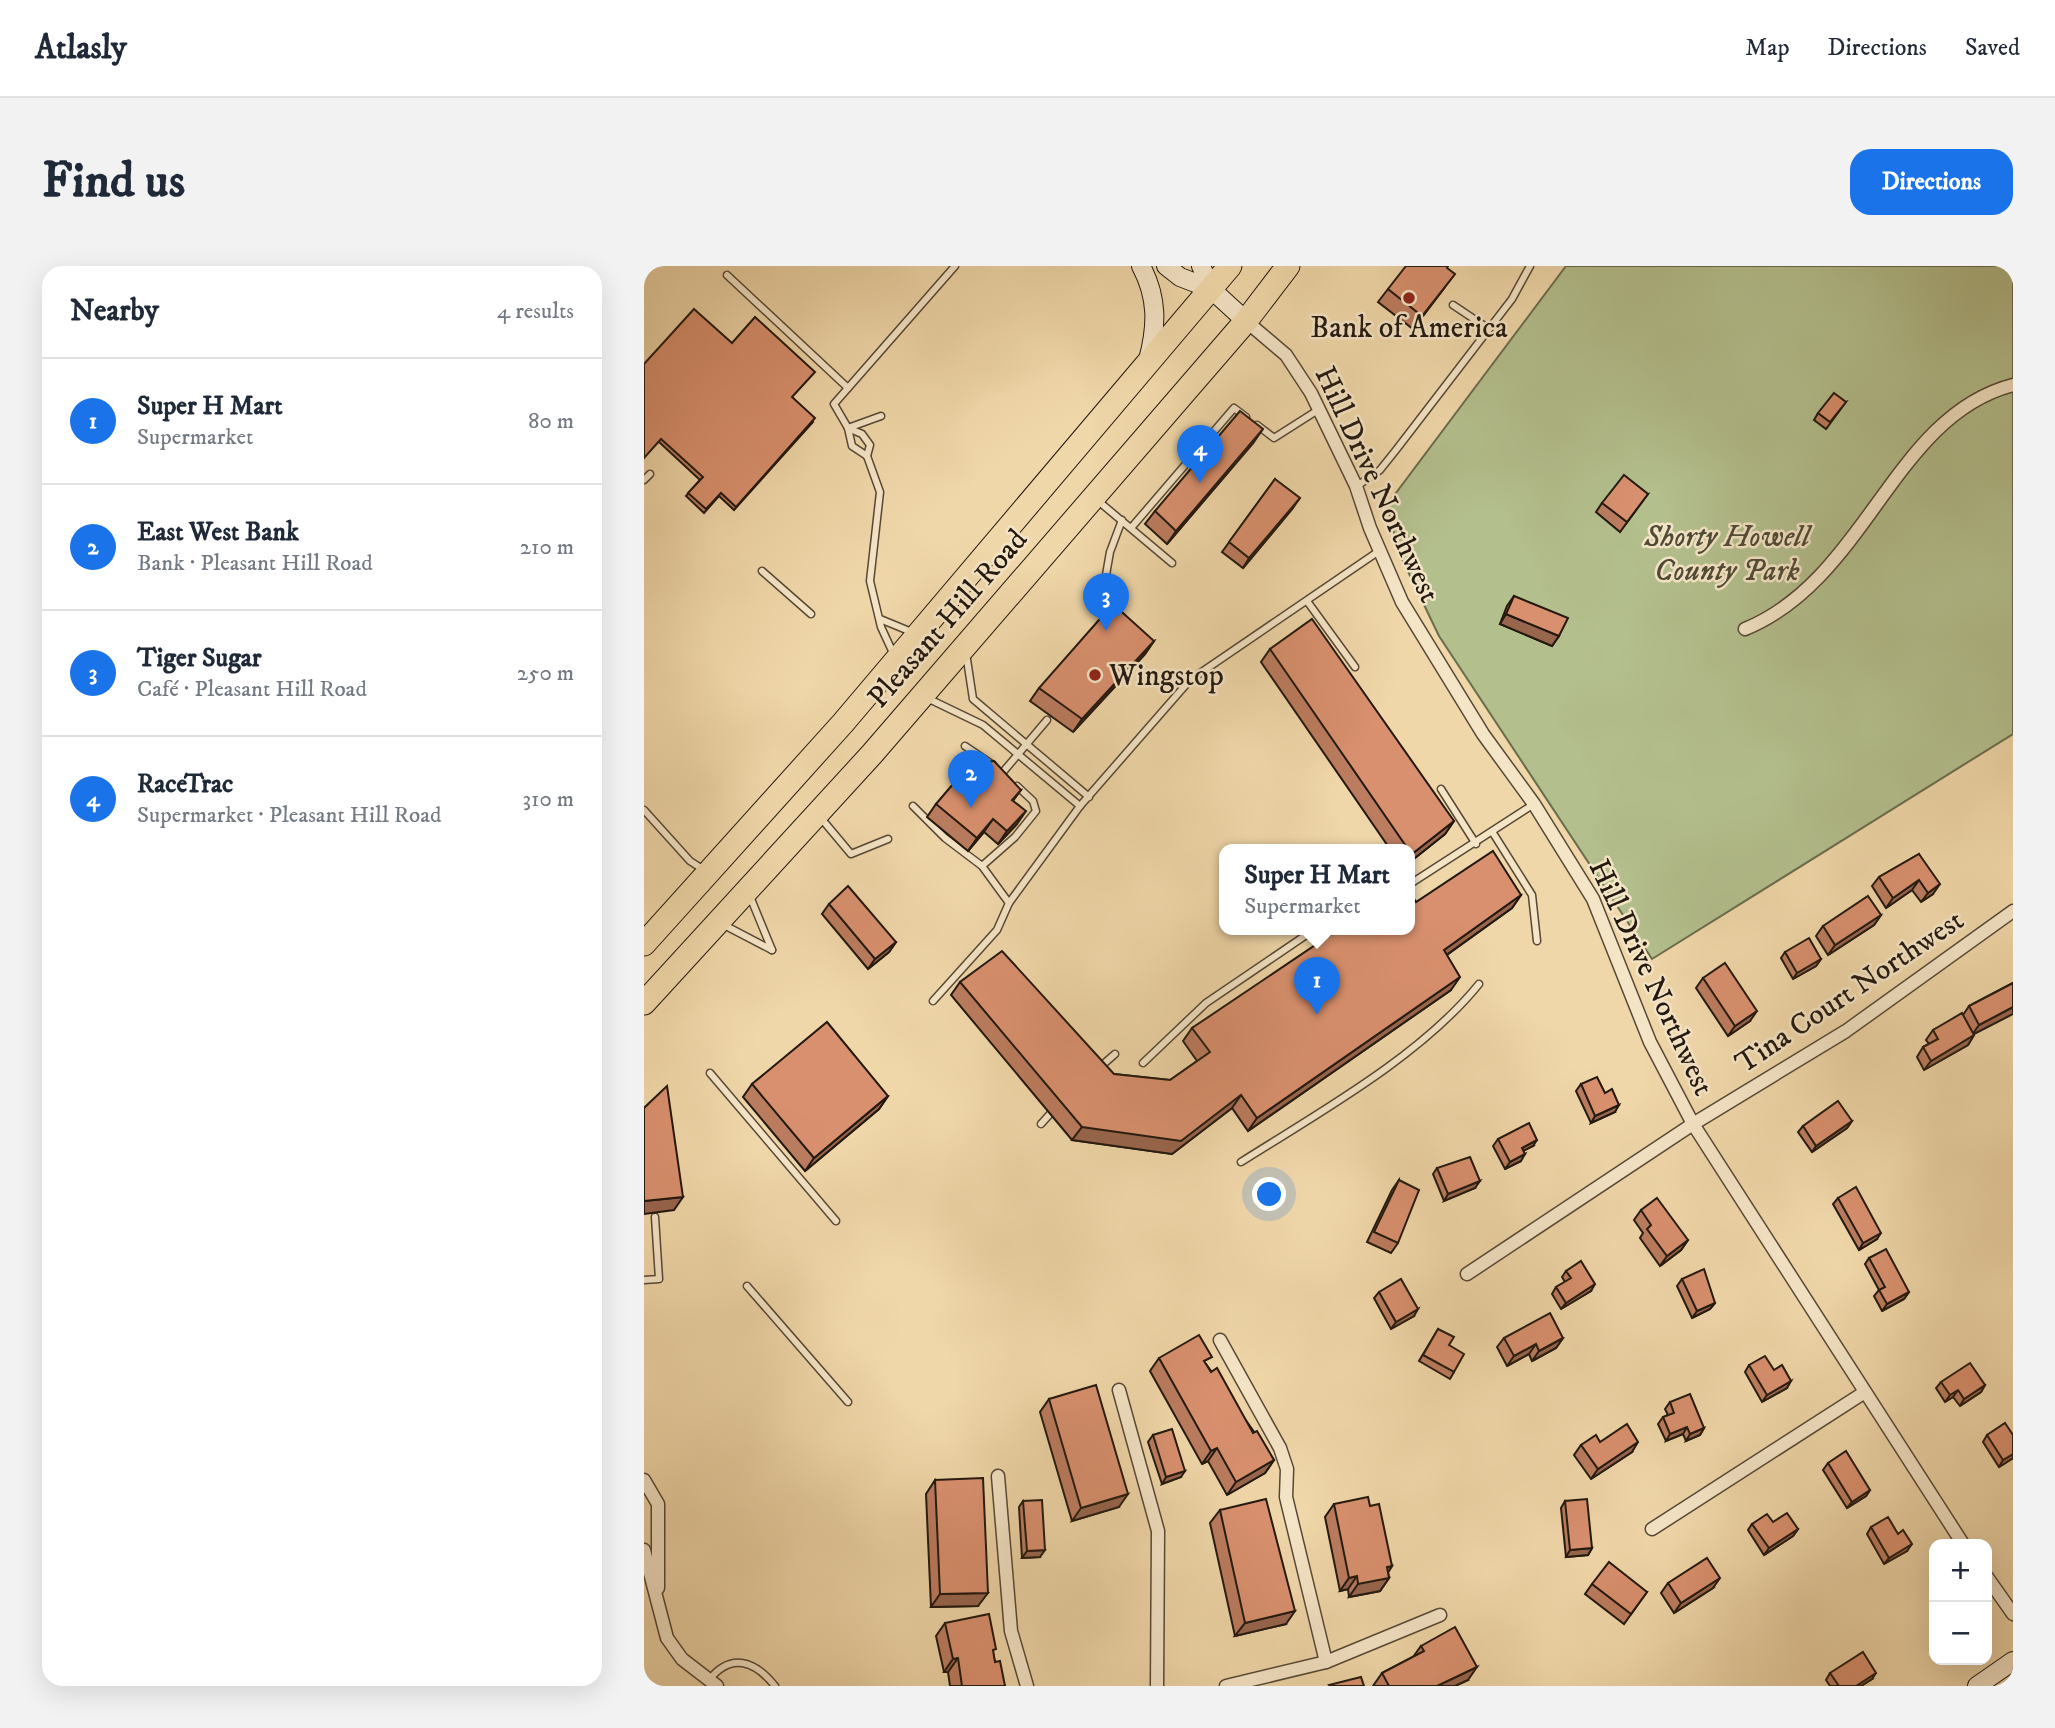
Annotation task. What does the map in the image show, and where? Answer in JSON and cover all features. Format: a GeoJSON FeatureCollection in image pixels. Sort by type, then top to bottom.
{"type":"FeatureCollection","features":[{"type":"Feature","properties":{"kind":"highway","name":"Pleasant Hill Road"},"geometry":{"type":"LineString","coordinates":[[644,944],[897,661],[1230,266]]}},
{"type":"Feature","properties":{"kind":"highway","name":"Pleasant Hill Road"},"geometry":{"type":"LineString","coordinates":[[644,1003],[818,814],[922,696],[1246,321],[1288,266]]}},
{"type":"Feature","properties":{"kind":"street"},"geometry":{"type":"LineString","coordinates":[[1141,266],[1156,312],[1156,330],[1146,366]]}},
{"type":"Feature","properties":{"kind":"street"},"geometry":{"type":"LineString","coordinates":[[1166,266],[1180,277],[1211,289],[1246,321]]}},
{"type":"Feature","properties":{"kind":"street"},"geometry":{"type":"LineString","coordinates":[[1201,266],[1211,289]]}},
{"type":"Feature","properties":{"kind":"street","name":"Hill Drive Northwest"},"geometry":{"type":"LineString","coordinates":[[1246,321],[1286,355],[1319,410],[1356,486],[1379,551],[1402,602],[1483,734],[1534,804],[1593,900],[1650,1042],[1693,1124],[1960,1539]]}},
{"type":"Feature","properties":{"kind":"street"},"geometry":{"type":"LineString","coordinates":[[1745,629],[1772,618],[1799,598],[1832,564],[1943,421],[1986,392],[2013,385]]}},
{"type":"Feature","properties":{"kind":"street","name":"Tina Court Northwest"},"geometry":{"type":"LineString","coordinates":[[1467,1274],[1693,1124],[1846,1031],[2013,911]]}},
{"type":"Feature","properties":{"kind":"street"},"geometry":{"type":"LineString","coordinates":[[1220,1340],[1280,1448],[1287,1469],[1286,1497],[1326,1662]]}},
{"type":"Feature","properties":{"kind":"street"},"geometry":{"type":"LineString","coordinates":[[1119,1390],[1158,1531],[1157,1686]]}},
{"type":"Feature","properties":{"kind":"street"},"geometry":{"type":"LineString","coordinates":[[1651,1529],[1865,1392]]}},
{"type":"Feature","properties":{"kind":"street"},"geometry":{"type":"LineString","coordinates":[[998,1476],[1011,1632],[1027,1686]]}},
{"type":"Feature","properties":{"kind":"street"},"geometry":{"type":"LineString","coordinates":[[644,1480],[658,1504],[660,1551],[657,1601]]}},
{"type":"Feature","properties":{"kind":"street"},"geometry":{"type":"LineString","coordinates":[[644,1550],[667,1638],[682,1659],[713,1683]]}},
{"type":"Feature","properties":{"kind":"street"},"geometry":{"type":"LineString","coordinates":[[1992,1584],[2013,1615]]}},
{"type":"Feature","properties":{"kind":"street"},"geometry":{"type":"LineString","coordinates":[[1226,1686],[1326,1662],[1440,1615]]}},
{"type":"Feature","properties":{"kind":"street"},"geometry":{"type":"LineString","coordinates":[[1977,1686],[2013,1661]]}},
{"type":"Feature","properties":{"kind":"lane"},"geometry":{"type":"LineString","coordinates":[[867,456],[852,446],[848,428],[834,404],[954,266]]}},
{"type":"Feature","properties":{"kind":"lane"},"geometry":{"type":"LineString","coordinates":[[1356,486],[1380,470],[1512,299],[1530,266]]}},
{"type":"Feature","properties":{"kind":"lane"},"geometry":{"type":"LineString","coordinates":[[727,275],[848,388]]}},
{"type":"Feature","properties":{"kind":"lane"},"geometry":{"type":"LineString","coordinates":[[1453,306],[1489,329]]}},
{"type":"Feature","properties":{"kind":"lane"},"geometry":{"type":"LineString","coordinates":[[1131,528],[1234,408],[1274,438],[1319,410]]}},
{"type":"Feature","properties":{"kind":"lane"},"geometry":{"type":"LineString","coordinates":[[848,428],[881,416]]}},
{"type":"Feature","properties":{"kind":"lane"},"geometry":{"type":"LineString","coordinates":[[848,428],[862,434],[870,445],[867,456],[880,492],[870,581],[880,619],[897,661]]}},
{"type":"Feature","properties":{"kind":"lane"},"geometry":{"type":"LineString","coordinates":[[1093,496],[1172,563]]}},
{"type":"Feature","properties":{"kind":"lane"},"geometry":{"type":"LineString","coordinates":[[1103,592],[1110,552],[1122,520]]}},
{"type":"Feature","properties":{"kind":"lane"},"geometry":{"type":"LineString","coordinates":[[933,1001],[997,930],[1009,903],[1080,806],[1190,680],[1379,551]]}},
{"type":"Feature","properties":{"kind":"lane"},"geometry":{"type":"LineString","coordinates":[[762,571],[811,614]]}},
{"type":"Feature","properties":{"kind":"lane"},"geometry":{"type":"LineString","coordinates":[[1307,601],[1355,667]]}},
{"type":"Feature","properties":{"kind":"lane"},"geometry":{"type":"LineString","coordinates":[[880,619],[919,635]]}},
{"type":"Feature","properties":{"kind":"lane"},"geometry":{"type":"LineString","coordinates":[[966,645],[968,679],[974,699],[1089,797]]}},
{"type":"Feature","properties":{"kind":"lane"},"geometry":{"type":"LineString","coordinates":[[922,696],[955,709],[983,725],[1080,806]]}},
{"type":"Feature","properties":{"kind":"lane"},"geometry":{"type":"LineString","coordinates":[[1003,772],[1047,720]]}},
{"type":"Feature","properties":{"kind":"lane"},"geometry":{"type":"LineString","coordinates":[[965,746],[1003,772],[1033,801],[1037,811],[1015,837],[982,866]]}},
{"type":"Feature","properties":{"kind":"lane"},"geometry":{"type":"LineString","coordinates":[[1441,789],[1476,844]]}},
{"type":"Feature","properties":{"kind":"lane"},"geometry":{"type":"LineString","coordinates":[[1415,881],[1534,804]]}},
{"type":"Feature","properties":{"kind":"lane"},"geometry":{"type":"LineString","coordinates":[[913,806],[945,838],[982,866],[1009,903]]}},
{"type":"Feature","properties":{"kind":"lane"},"geometry":{"type":"LineString","coordinates":[[644,810],[690,861],[709,873]]}},
{"type":"Feature","properties":{"kind":"lane"},"geometry":{"type":"LineString","coordinates":[[818,814],[852,854],[888,839]]}},
{"type":"Feature","properties":{"kind":"lane"},"geometry":{"type":"LineString","coordinates":[[1493,833],[1532,895],[1537,941]]}},
{"type":"Feature","properties":{"kind":"lane"},"geometry":{"type":"LineString","coordinates":[[718,922],[772,950],[747,890]]}},
{"type":"Feature","properties":{"kind":"lane"},"geometry":{"type":"LineString","coordinates":[[1143,1063],[1206,1003],[1306,935]]}},
{"type":"Feature","properties":{"kind":"lane"},"geometry":{"type":"LineString","coordinates":[[1241,1162],[1410,1049],[1457,1011],[1479,984]]}},
{"type":"Feature","properties":{"kind":"lane"},"geometry":{"type":"LineString","coordinates":[[1093,1074],[1115,1054]]}},
{"type":"Feature","properties":{"kind":"lane"},"geometry":{"type":"LineString","coordinates":[[710,1073],[836,1220]]}},
{"type":"Feature","properties":{"kind":"lane"},"geometry":{"type":"LineString","coordinates":[[1041,1124],[1051,1114]]}},
{"type":"Feature","properties":{"kind":"lane"},"geometry":{"type":"LineString","coordinates":[[644,1280],[659,1279],[655,1217]]}},
{"type":"Feature","properties":{"kind":"lane"},"geometry":{"type":"LineString","coordinates":[[747,1286],[848,1402]]}},
{"type":"Feature","properties":{"kind":"lane"},"geometry":{"type":"LineString","coordinates":[[713,1683],[725,1664],[737,1662],[761,1671],[775,1686]]}},
{"type":"Feature","properties":{"kind":"green space","name":"Shorty Howell County Park"},"geometry":{"type":"Polygon","coordinates":[[[1566,266],[2013,266],[2013,734],[1652,959],[1439,636],[1399,553],[1387,505],[1566,266]]]}},
{"type":"Feature","properties":{"kind":"building","name":"Bank of America"},"geometry":{"type":"Polygon","coordinates":[[[1406,266],[1448,266],[1455,274],[1422,316],[1388,289],[1406,266]]]}},
{"type":"Feature","properties":{"kind":"building"},"geometry":{"type":"Polygon","coordinates":[[[694,309],[732,343],[755,317],[815,372],[792,397],[815,418],[736,507],[721,493],[706,509],[688,493],[703,477],[661,439],[644,458],[644,364],[694,309]]]}},
{"type":"Feature","properties":{"kind":"building"},"geometry":{"type":"Polygon","coordinates":[[[1834,393],[1846,402],[1830,422],[1818,413],[1834,393]]]}},
{"type":"Feature","properties":{"kind":"building"},"geometry":{"type":"Polygon","coordinates":[[[1240,411],[1263,429],[1176,531],[1155,511],[1240,411]]]}},
{"type":"Feature","properties":{"kind":"building"},"geometry":{"type":"Polygon","coordinates":[[[1624,475],[1648,494],[1627,522],[1602,503],[1624,475]]]}},
{"type":"Feature","properties":{"kind":"building"},"geometry":{"type":"Polygon","coordinates":[[[1275,479],[1300,498],[1249,558],[1229,542],[1275,479]]]}},
{"type":"Feature","properties":{"kind":"building"},"geometry":{"type":"Polygon","coordinates":[[[1514,596],[1568,618],[1559,636],[1506,614],[1514,596]]]}},
{"type":"Feature","properties":{"kind":"building"},"geometry":{"type":"Polygon","coordinates":[[[1113,604],[1154,641],[1082,719],[1039,688],[1113,604]]]}},
{"type":"Feature","properties":{"kind":"building"},"geometry":{"type":"Polygon","coordinates":[[[1312,619],[1454,821],[1415,852],[1415,844],[1405,844],[1270,649],[1312,619]]]}},
{"type":"Feature","properties":{"kind":"building"},"geometry":{"type":"Polygon","coordinates":[[[994,761],[1021,790],[1012,800],[1026,811],[1007,831],[993,819],[977,838],[936,804],[971,763],[994,761]]]}},
{"type":"Feature","properties":{"kind":"building"},"geometry":{"type":"Polygon","coordinates":[[[1493,851],[1521,895],[1444,950],[1460,977],[1257,1118],[1241,1095],[1181,1141],[1082,1127],[960,982],[1002,951],[1114,1074],[1170,1080],[1210,1052],[1192,1028],[1330,935],[1415,935],[1416,902],[1493,851]]]}},
{"type":"Feature","properties":{"kind":"building"},"geometry":{"type":"Polygon","coordinates":[[[1919,854],[1940,884],[1928,893],[1919,880],[1893,898],[1879,877],[1919,854]]]}},
{"type":"Feature","properties":{"kind":"building"},"geometry":{"type":"Polygon","coordinates":[[[848,886],[896,942],[875,959],[829,904],[848,886]]]}},
{"type":"Feature","properties":{"kind":"building"},"geometry":{"type":"Polygon","coordinates":[[[1868,896],[1881,915],[1835,945],[1823,926],[1868,896]]]}},
{"type":"Feature","properties":{"kind":"building"},"geometry":{"type":"Polygon","coordinates":[[[1809,938],[1821,959],[1797,973],[1785,952],[1809,938]]]}},
{"type":"Feature","properties":{"kind":"building"},"geometry":{"type":"Polygon","coordinates":[[[1725,963],[1757,1011],[1735,1026],[1703,978],[1725,963]]]}},
{"type":"Feature","properties":{"kind":"building"},"geometry":{"type":"Polygon","coordinates":[[[2013,983],[2013,1007],[1979,1025],[1969,1006],[2013,983]]]}},
{"type":"Feature","properties":{"kind":"building"},"geometry":{"type":"Polygon","coordinates":[[[1962,1013],[1974,1035],[1931,1061],[1923,1047],[1938,1039],[1933,1030],[1962,1013]]]}},
{"type":"Feature","properties":{"kind":"building"},"geometry":{"type":"Polygon","coordinates":[[[827,1022],[888,1096],[814,1158],[752,1084],[827,1022]]]}},
{"type":"Feature","properties":{"kind":"building"},"geometry":{"type":"Polygon","coordinates":[[[1597,1077],[1605,1093],[1612,1089],[1619,1105],[1595,1116],[1581,1084],[1597,1077]]]}},
{"type":"Feature","properties":{"kind":"building"},"geometry":{"type":"Polygon","coordinates":[[[667,1086],[683,1197],[644,1201],[644,1108],[667,1086]]]}},
{"type":"Feature","properties":{"kind":"building"},"geometry":{"type":"Polygon","coordinates":[[[1838,1101],[1852,1121],[1816,1146],[1803,1126],[1838,1101]]]}},
{"type":"Feature","properties":{"kind":"building"},"geometry":{"type":"Polygon","coordinates":[[[1529,1123],[1537,1140],[1522,1148],[1525,1154],[1510,1162],[1498,1139],[1529,1123]]]}},
{"type":"Feature","properties":{"kind":"building"},"geometry":{"type":"Polygon","coordinates":[[[1470,1157],[1480,1181],[1448,1194],[1437,1168],[1470,1157]]]}},
{"type":"Feature","properties":{"kind":"building"},"geometry":{"type":"Polygon","coordinates":[[[1399,1180],[1419,1190],[1398,1243],[1374,1232],[1399,1180]]]}},
{"type":"Feature","properties":{"kind":"building"},"geometry":{"type":"Polygon","coordinates":[[[1856,1187],[1881,1233],[1863,1243],[1838,1198],[1856,1187]]]}},
{"type":"Feature","properties":{"kind":"building"},"geometry":{"type":"Polygon","coordinates":[[[1657,1198],[1688,1240],[1667,1256],[1647,1229],[1651,1225],[1641,1210],[1657,1198]]]}},
{"type":"Feature","properties":{"kind":"building"},"geometry":{"type":"Polygon","coordinates":[[[1886,1249],[1909,1292],[1887,1304],[1879,1290],[1885,1287],[1869,1258],[1886,1249]]]}},
{"type":"Feature","properties":{"kind":"building"},"geometry":{"type":"Polygon","coordinates":[[[1581,1261],[1595,1284],[1566,1303],[1556,1287],[1571,1278],[1566,1271],[1581,1261]]]}},
{"type":"Feature","properties":{"kind":"building"},"geometry":{"type":"Polygon","coordinates":[[[1704,1269],[1715,1303],[1697,1311],[1682,1279],[1704,1269]]]}},
{"type":"Feature","properties":{"kind":"building"},"geometry":{"type":"Polygon","coordinates":[[[1401,1279],[1418,1309],[1396,1322],[1379,1292],[1401,1279]]]}},
{"type":"Feature","properties":{"kind":"building"},"geometry":{"type":"Polygon","coordinates":[[[1550,1313],[1563,1338],[1539,1351],[1536,1344],[1514,1356],[1504,1338],[1550,1313]]]}},
{"type":"Feature","properties":{"kind":"building"},"geometry":{"type":"Polygon","coordinates":[[[1438,1329],[1454,1337],[1449,1345],[1464,1354],[1454,1372],[1423,1355],[1438,1329]]]}},
{"type":"Feature","properties":{"kind":"building"},"geometry":{"type":"Polygon","coordinates":[[[1199,1335],[1212,1357],[1204,1361],[1211,1372],[1217,1368],[1253,1433],[1257,1431],[1274,1460],[1236,1482],[1217,1448],[1211,1451],[1159,1358],[1199,1335]]]}},
{"type":"Feature","properties":{"kind":"building"},"geometry":{"type":"Polygon","coordinates":[[[1765,1356],[1774,1370],[1782,1365],[1791,1381],[1767,1395],[1749,1365],[1765,1356]]]}},
{"type":"Feature","properties":{"kind":"building"},"geometry":{"type":"Polygon","coordinates":[[[1970,1363],[1985,1385],[1964,1399],[1958,1390],[1950,1395],[1941,1382],[1970,1363]]]}},
{"type":"Feature","properties":{"kind":"building"},"geometry":{"type":"Polygon","coordinates":[[[1096,1385],[1128,1494],[1081,1508],[1049,1399],[1096,1385]]]}},
{"type":"Feature","properties":{"kind":"building"},"geometry":{"type":"Polygon","coordinates":[[[1690,1394],[1704,1428],[1690,1434],[1687,1427],[1670,1434],[1663,1417],[1674,1413],[1670,1402],[1690,1394]]]}},
{"type":"Feature","properties":{"kind":"building"},"geometry":{"type":"Polygon","coordinates":[[[2005,1423],[2013,1435],[2013,1454],[2003,1460],[1987,1435],[2005,1423]]]}},
{"type":"Feature","properties":{"kind":"building"},"geometry":{"type":"Polygon","coordinates":[[[1627,1424],[1638,1442],[1598,1469],[1581,1445],[1596,1435],[1600,1442],[1627,1424]]]}},
{"type":"Feature","properties":{"kind":"building"},"geometry":{"type":"Polygon","coordinates":[[[1172,1429],[1185,1471],[1166,1477],[1153,1435],[1172,1429]]]}},
{"type":"Feature","properties":{"kind":"building"},"geometry":{"type":"Polygon","coordinates":[[[1846,1451],[1870,1490],[1852,1502],[1828,1463],[1846,1451]]]}},
{"type":"Feature","properties":{"kind":"building"},"geometry":{"type":"Polygon","coordinates":[[[983,1478],[988,1593],[940,1594],[935,1480],[983,1478]]]}},
{"type":"Feature","properties":{"kind":"building"},"geometry":{"type":"Polygon","coordinates":[[[1368,1497],[1370,1506],[1379,1504],[1392,1566],[1387,1567],[1389,1578],[1358,1584],[1357,1576],[1349,1578],[1334,1504],[1368,1497]]]}},
{"type":"Feature","properties":{"kind":"building"},"geometry":{"type":"Polygon","coordinates":[[[1266,1499],[1295,1611],[1245,1623],[1220,1510],[1266,1499]]]}},
{"type":"Feature","properties":{"kind":"building"},"geometry":{"type":"Polygon","coordinates":[[[1587,1499],[1592,1548],[1570,1550],[1565,1501],[1587,1499]]]}},
{"type":"Feature","properties":{"kind":"building"},"geometry":{"type":"Polygon","coordinates":[[[1042,1500],[1045,1550],[1027,1551],[1023,1501],[1042,1500]]]}},
{"type":"Feature","properties":{"kind":"building"},"geometry":{"type":"Polygon","coordinates":[[[1787,1513],[1798,1529],[1769,1548],[1752,1524],[1767,1514],[1773,1522],[1787,1513]]]}},
{"type":"Feature","properties":{"kind":"building"},"geometry":{"type":"Polygon","coordinates":[[[1888,1517],[1898,1534],[1903,1530],[1912,1544],[1889,1558],[1871,1527],[1888,1517]]]}},
{"type":"Feature","properties":{"kind":"building"},"geometry":{"type":"Polygon","coordinates":[[[1707,1558],[1720,1578],[1681,1603],[1668,1583],[1707,1558]]]}},
{"type":"Feature","properties":{"kind":"building"},"geometry":{"type":"Polygon","coordinates":[[[1609,1562],[1647,1592],[1631,1614],[1592,1584],[1609,1562]]]}},
{"type":"Feature","properties":{"kind":"building"},"geometry":{"type":"Polygon","coordinates":[[[989,1614],[996,1649],[993,1650],[995,1662],[1000,1661],[1005,1686],[962,1686],[958,1658],[953,1659],[945,1623],[989,1614]]]}},
{"type":"Feature","properties":{"kind":"building"},"geometry":{"type":"Polygon","coordinates":[[[1455,1627],[1477,1667],[1437,1686],[1389,1686],[1382,1673],[1424,1651],[1421,1646],[1455,1627]]]}},
{"type":"Feature","properties":{"kind":"building"},"geometry":{"type":"Polygon","coordinates":[[[1863,1652],[1876,1673],[1856,1686],[1839,1686],[1830,1673],[1863,1652]]]}},
{"type":"Feature","properties":{"kind":"building"},"geometry":{"type":"Polygon","coordinates":[[[1361,1677],[1364,1686],[1329,1685],[1361,1677]]]}},
{"type":"Feature","properties":{"kind":"place","name":"Bank of America"},"geometry":{"type":"Point","coordinates":[1409,298]}},
{"type":"Feature","properties":{"kind":"place","name":"RaceTrac"},"geometry":{"type":"Point","coordinates":[1200,483]}},
{"type":"Feature","properties":{"kind":"place","name":"Tiger Sugar"},"geometry":{"type":"Point","coordinates":[1106,631]}},
{"type":"Feature","properties":{"kind":"place","name":"Wingstop"},"geometry":{"type":"Point","coordinates":[1095,675]}},
{"type":"Feature","properties":{"kind":"place","name":"East West Bank"},"geometry":{"type":"Point","coordinates":[971,808]}},
{"type":"Feature","properties":{"kind":"place","name":"Super H Mart"},"geometry":{"type":"Point","coordinates":[1317,1015]}}]}
